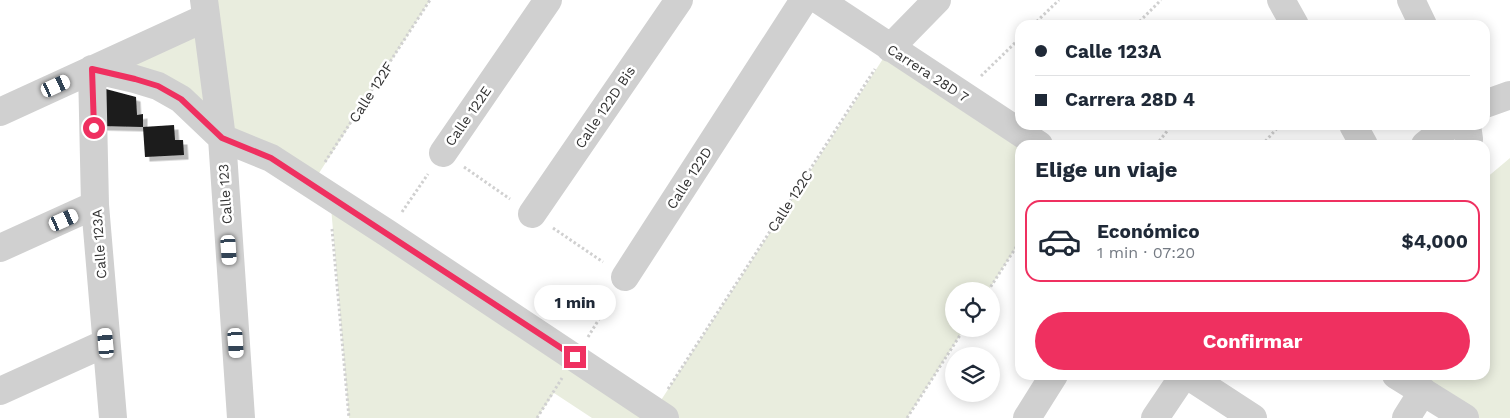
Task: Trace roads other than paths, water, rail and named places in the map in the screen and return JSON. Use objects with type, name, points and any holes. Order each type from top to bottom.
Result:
[{"type":"street","name":"Calle 122E","points":[[443,153],[548,0]]},
{"type":"street","name":"Calle 122D Bis","points":[[532,214],[678,0]]},
{"type":"street","name":"Calle 122D","points":[[626,277],[804,0]]},
{"type":"street","name":"Carrera 28D 7","points":[[819,0],[1015,129]]},
{"type":"street","points":[[890,48],[937,0]]},
{"type":"street","points":[[1281,0],[1292,20]]},
{"type":"street","points":[[1411,0],[1421,20]]},
{"type":"street","points":[[1,108],[92,69],[204,9]]},
{"type":"street","name":"Calle 123","points":[[204,9],[222,138],[241,418]]},
{"type":"street","points":[[92,69],[158,86],[181,99],[222,138],[271,158],[388,233],[659,414]]},
{"type":"street","name":"Calle 123A","points":[[92,69],[96,205],[106,343],[114,418]]},
{"type":"street","name":"Carrera 28D 7","points":[[1016,130],[1031,140]]},
{"type":"street","points":[[1431,140],[1444,130]]},
{"type":"street","points":[[0,248],[96,205]]},
{"type":"street","points":[[0,391],[106,343]]},
{"type":"street","points":[[1027,418],[1051,380]]},
{"type":"street","points":[[1155,418],[1182,380]]},
{"type":"street","points":[[1193,380],[1253,418]]},
{"type":"street","points":[[1404,380],[1465,418]]},
{"type":"street","points":[[1406,418],[1423,391]]}]
